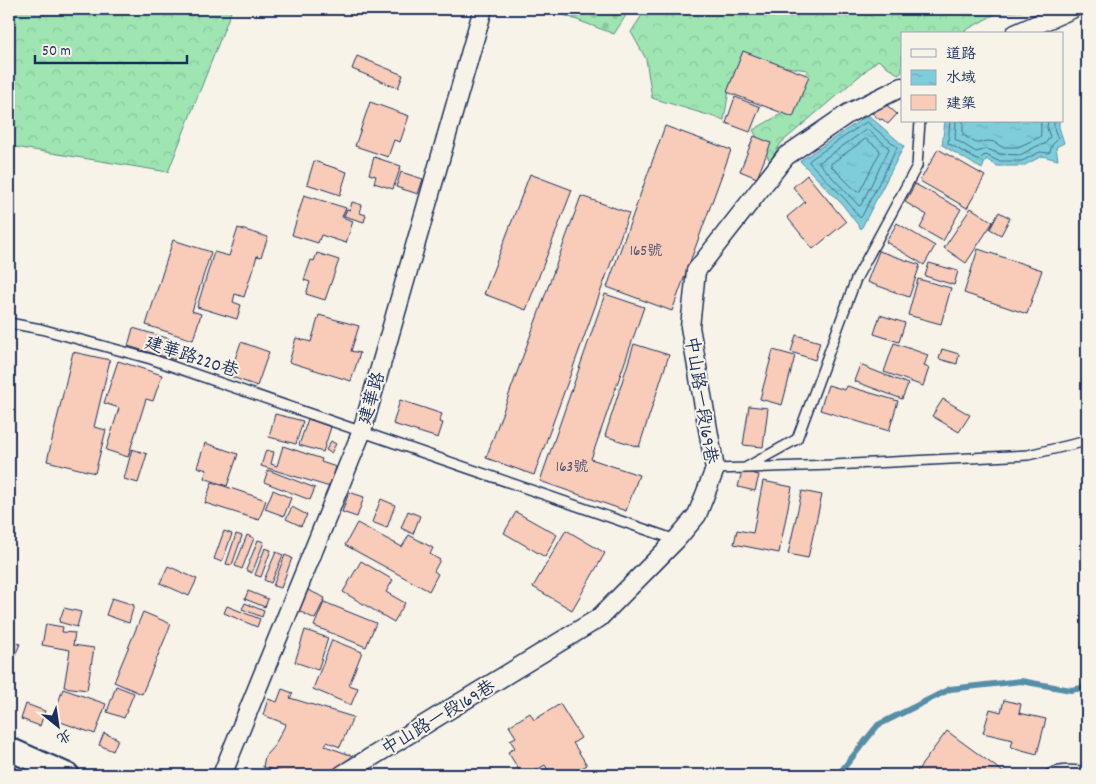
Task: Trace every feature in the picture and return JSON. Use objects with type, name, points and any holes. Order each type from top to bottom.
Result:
[{"type":"street","name":"建華路","points":[[222,775],[362,431],[483,9]]},
{"type":"street","points":[[1020,32],[1072,9]]},
{"type":"street","name":"中山路一段169巷","points":[[342,775],[599,618],[676,540],[697,514],[715,468],[690,327],[696,271],[786,156],[849,113],[901,87]]},
{"type":"street","points":[[9,749],[68,775]]},
{"type":"lane","points":[[745,468],[797,439],[856,279],[917,166],[920,122]]},
{"type":"lane","name":"建華路220巷","points":[[9,323],[41,329],[151,359],[676,540]]},
{"type":"lane","points":[[715,468],[832,465],[1028,455],[1087,441]]},
{"type":"lane","points":[[1048,775],[1052,772],[1076,770],[1087,772]]},
{"type":"green space","points":[[9,9],[232,9],[168,172],[9,146]]},
{"type":"green space","points":[[548,9],[630,9],[614,34]]},
{"type":"green space","points":[[646,9],[1025,9],[1023,11],[997,13],[963,32],[901,32],[901,73],[899,75],[878,60],[781,143],[770,161],[753,130],[797,105],[807,70],[755,62],[729,90],[724,120],[652,98],[646,59],[631,32]]},
{"type":"water","points":[[868,115],[904,146],[861,229],[842,204],[800,161]]},
{"type":"water","points":[[945,122],[1059,122],[1064,143],[1056,147],[1058,160],[1042,156],[1023,166],[997,166],[986,159],[982,169],[942,145]]},
{"type":"building","points":[[743,51],[809,76],[793,117],[727,92]]},
{"type":"building","points":[[357,56],[403,75],[398,88],[352,69]]},
{"type":"building","points":[[735,97],[760,107],[750,132],[726,123]]},
{"type":"building","points":[[882,101],[897,114],[888,124],[872,113]]},
{"type":"building","points":[[370,102],[409,116],[400,142],[394,140],[388,157],[355,146]]},
{"type":"building","points":[[665,126],[731,150],[672,311],[607,287]]},
{"type":"building","points":[[754,136],[771,143],[757,178],[740,171]]},
{"type":"building","points":[[938,149],[985,176],[967,208],[920,181]]},
{"type":"building","points":[[374,157],[401,166],[393,189],[374,183],[376,176],[369,174]]},
{"type":"building","points":[[314,161],[347,172],[340,195],[307,184]]},
{"type":"building","points":[[401,172],[423,179],[418,194],[396,187]]},
{"type":"building","points":[[530,174],[572,190],[526,310],[484,294]]},
{"type":"building","points":[[807,175],[846,222],[813,249],[787,217],[805,202],[793,187]]},
{"type":"building","points":[[915,184],[961,209],[943,241],[920,228],[927,215],[905,202]]},
{"type":"building","points":[[304,195],[346,208],[342,217],[353,221],[346,243],[321,235],[318,243],[292,235]]},
{"type":"building","points":[[581,196],[629,213],[534,475],[486,458]]},
{"type":"building","points":[[352,202],[362,205],[360,213],[366,215],[364,222],[344,216],[347,209],[350,210]]},
{"type":"building","points":[[971,208],[993,222],[966,263],[944,248]]},
{"type":"building","points":[[999,212],[1010,218],[1001,235],[990,229]]},
{"type":"building","points":[[897,223],[935,246],[924,265],[886,242]]},
{"type":"building","points":[[238,228],[268,237],[261,257],[257,256],[244,297],[235,294],[233,302],[241,305],[237,319],[197,307],[214,252],[229,256]]},
{"type":"building","points":[[173,240],[211,252],[192,311],[201,314],[193,340],[146,325]]},
{"type":"building","points":[[978,249],[1042,270],[1027,314],[964,293]]},
{"type":"building","points":[[879,251],[920,265],[909,297],[867,282]]},
{"type":"building","points":[[317,253],[339,260],[325,300],[306,294],[310,282],[304,280],[311,260],[314,261]]},
{"type":"building","points":[[929,263],[958,271],[954,285],[925,276]]},
{"type":"building","points":[[918,279],[951,288],[941,324],[908,315]]},
{"type":"building","points":[[605,294],[644,307],[591,459],[639,475],[626,511],[540,481]]},
{"type":"building","points":[[319,315],[359,326],[351,351],[360,353],[351,381],[289,362],[296,338],[311,342]]},
{"type":"building","points":[[880,315],[905,323],[899,342],[874,334]]},
{"type":"building","points":[[133,328],[180,342],[175,360],[128,346]]},
{"type":"building","points":[[796,335],[820,342],[815,360],[791,352]]},
{"type":"building","points":[[241,342],[269,352],[257,386],[229,376]]},
{"type":"building","points":[[894,343],[928,355],[924,366],[929,368],[923,386],[884,372]]},
{"type":"building","points":[[634,344],[669,355],[639,447],[605,436]]},
{"type":"building","points":[[942,349],[959,354],[957,364],[939,359]]},
{"type":"building","points":[[773,350],[795,356],[782,405],[760,399]]},
{"type":"building","points":[[73,352],[110,360],[94,427],[106,430],[95,473],[47,461]]},
{"type":"building","points":[[118,361],[162,375],[153,401],[146,399],[128,457],[106,450],[119,408],[104,403]]},
{"type":"building","points":[[860,365],[908,384],[902,399],[854,381]]},
{"type":"building","points":[[828,385],[845,390],[847,386],[898,401],[889,431],[820,410]]},
{"type":"building","points":[[943,399],[970,415],[959,432],[932,416]]},
{"type":"building","points":[[400,400],[442,414],[439,422],[443,423],[438,438],[393,424]]},
{"type":"building","points":[[749,406],[768,408],[763,447],[743,445]]},
{"type":"building","points":[[275,414],[303,421],[296,444],[269,437]]},
{"type":"building","points":[[308,419],[331,427],[323,452],[299,445]]},
{"type":"building","points":[[331,441],[336,444],[331,453],[326,450]]},
{"type":"building","points":[[205,443],[238,454],[227,486],[204,478],[207,470],[197,467]]},
{"type":"building","points":[[283,446],[322,459],[321,462],[336,467],[330,487],[261,466],[266,450],[274,452],[271,464],[277,466]]},
{"type":"building","points":[[132,449],[147,454],[138,483],[124,479]]},
{"type":"building","points":[[268,470],[315,488],[310,500],[264,482]]},
{"type":"building","points":[[742,471],[759,475],[755,491],[738,487]]},
{"type":"building","points":[[763,481],[792,487],[779,553],[734,544],[737,530],[753,533]]},
{"type":"building","points":[[212,482],[266,500],[259,520],[205,503]]},
{"type":"building","points":[[273,490],[291,498],[284,516],[265,509]]},
{"type":"building","points":[[802,491],[822,495],[808,558],[788,554]]},
{"type":"building","points":[[349,492],[364,497],[357,517],[342,512]]},
{"type":"building","points":[[381,499],[395,505],[387,528],[372,522]]},
{"type":"building","points":[[292,507],[307,515],[301,526],[286,519]]},
{"type":"building","points":[[408,511],[420,516],[413,534],[401,528]]},
{"type":"building","points":[[516,512],[557,535],[545,557],[504,533]]},
{"type":"building","points":[[357,523],[402,547],[409,535],[433,548],[430,554],[440,560],[434,571],[438,574],[429,591],[345,545]]},
{"type":"building","points":[[566,530],[605,553],[572,610],[533,587]]},
{"type":"building","points":[[224,531],[232,534],[222,562],[214,559]]},
{"type":"building","points":[[236,534],[242,536],[232,565],[226,564]]},
{"type":"building","points":[[247,535],[254,538],[242,569],[235,566]]},
{"type":"building","points":[[258,540],[264,542],[252,573],[246,570]]},
{"type":"building","points":[[265,548],[271,550],[261,577],[255,575]]},
{"type":"building","points":[[276,552],[283,555],[271,583],[264,580]]},
{"type":"building","points":[[285,555],[292,558],[281,588],[273,586]]},
{"type":"building","points":[[361,561],[393,580],[386,592],[405,603],[394,622],[343,592]]},
{"type":"building","points":[[168,566],[197,579],[189,596],[160,583]]},
{"type":"building","points":[[308,590],[325,598],[315,619],[299,611]]},
{"type":"building","points":[[248,591],[268,599],[265,607],[245,599]]},
{"type":"building","points":[[112,598],[134,605],[129,623],[106,615]]},
{"type":"building","points":[[324,602],[376,623],[366,647],[314,626]]},
{"type":"building","points":[[245,603],[264,611],[262,617],[242,609]]},
{"type":"building","points":[[227,606],[260,619],[257,627],[224,613]]},
{"type":"building","points":[[64,608],[81,612],[77,627],[59,622]]},
{"type":"building","points":[[143,612],[171,624],[142,694],[114,682]]},
{"type":"building","points":[[46,624],[63,627],[62,632],[75,633],[73,645],[94,648],[87,690],[64,687],[70,650],[42,645]]},
{"type":"building","points":[[305,630],[328,638],[318,670],[295,662]]},
{"type":"building","points":[[9,639],[20,644],[9,669]]},
{"type":"building","points":[[332,640],[362,652],[349,685],[358,688],[351,705],[313,689]]},
{"type":"building","points":[[116,686],[134,693],[124,718],[107,712]]},
{"type":"building","points":[[63,689],[106,704],[95,734],[52,719]]},
{"type":"building","points":[[282,689],[293,693],[290,698],[353,717],[340,747],[327,742],[325,746],[353,756],[328,774],[290,775],[263,767],[265,756],[274,746],[286,724],[263,715],[268,699],[277,702]]},
{"type":"building","points":[[1004,700],[1021,704],[1019,713],[1046,719],[1037,754],[1011,747],[1013,740],[983,733],[990,709],[1001,712]]},
{"type":"building","points":[[26,704],[45,711],[40,726],[21,719]]},
{"type":"building","points":[[560,704],[581,738],[573,743],[587,765],[570,775],[551,775],[545,765],[528,775],[522,775],[508,752],[515,748],[510,740],[516,737],[509,726],[530,713],[534,720]]},
{"type":"building","points":[[947,731],[1007,775],[914,775]]},
{"type":"building","points":[[104,733],[118,739],[113,751],[99,745]]},
{"type":"waterway","points":[[838,775],[878,725],[950,689],[1021,681],[1071,690],[1087,687]]}]
